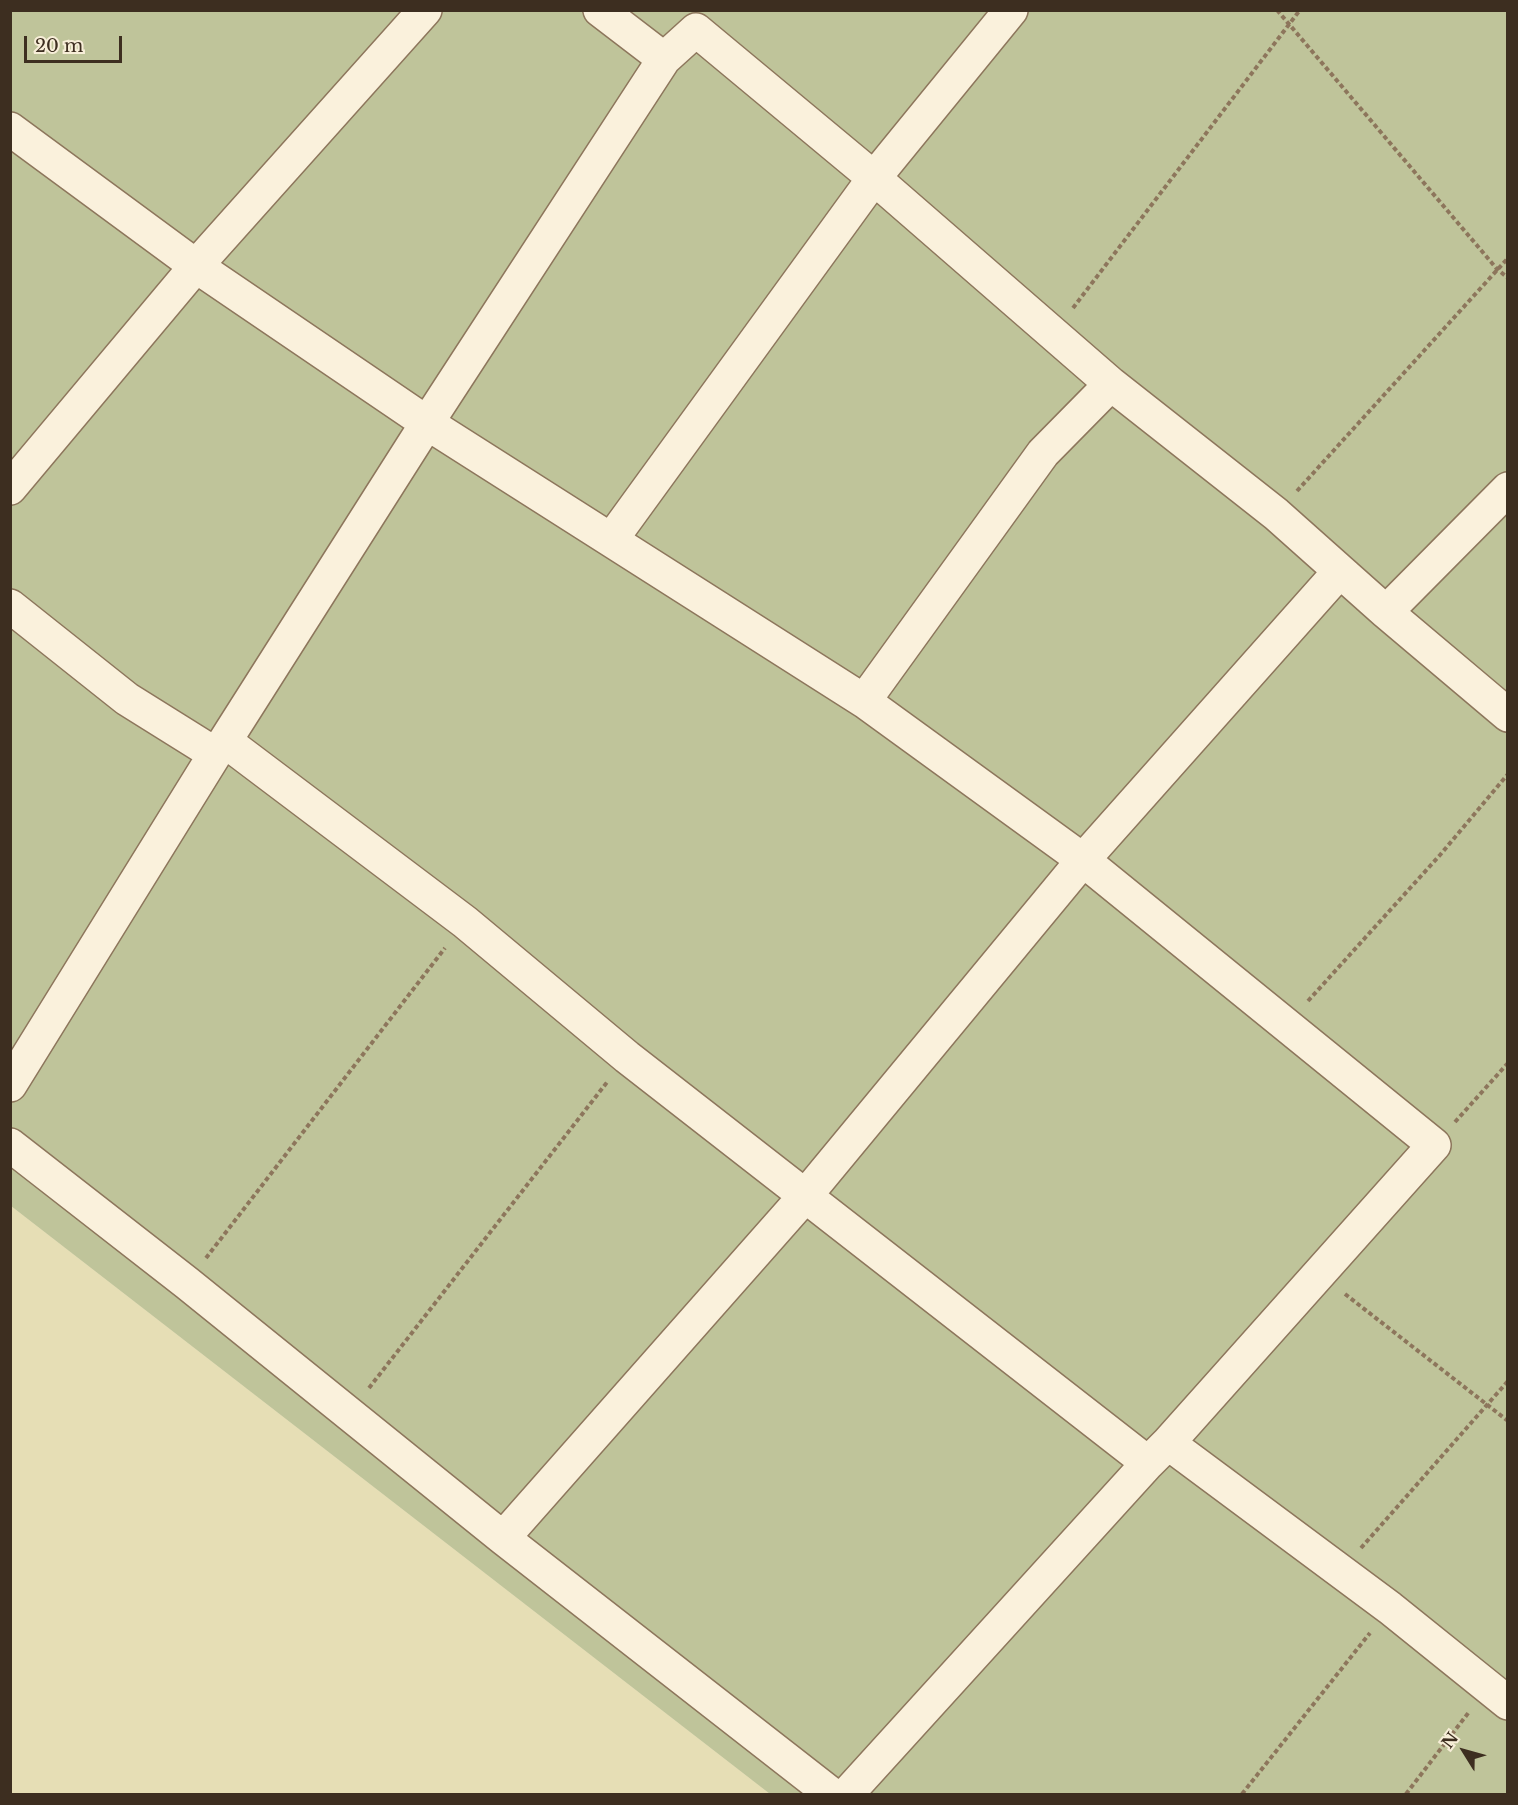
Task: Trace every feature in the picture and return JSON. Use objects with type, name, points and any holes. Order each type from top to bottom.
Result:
[{"type":"lane","points":[[10,488],[196,266],[425,10]]},
{"type":"lane","points":[[600,10],[664,59]]},
{"type":"lane","points":[[611,540],[874,178],[1011,10]]},
{"type":"lane","points":[[10,1085],[220,747],[664,59],[705,20],[874,178],[1111,384],[1276,514],[1386,612],[1508,715]]},
{"type":"lane","points":[[10,129],[196,266],[427,423],[864,701],[1083,860],[1434,1145],[1158,1453],[847,1794]]},
{"type":"lane","points":[[864,701],[1043,453],[1111,384]]},
{"type":"lane","points":[[1386,612],[1508,489]]},
{"type":"lane","points":[[503,1538],[806,1195],[1083,860],[1340,571]]},
{"type":"lane","points":[[10,606],[127,699],[220,747],[465,922],[627,1057],[806,1195],[1158,1453],[1341,1571],[1498,1695]]},
{"type":"lane","points":[[10,1145],[187,1283],[503,1538],[831,1794]]},
{"type":"path","points":[[1277,10],[1497,269],[1508,278]]},
{"type":"path","points":[[1053,333],[1300,10]]},
{"type":"path","points":[[1276,514],[1508,258]]},
{"type":"path","points":[[1286,1025],[1440,855],[1508,774]]},
{"type":"path","points":[[187,1283],[465,922]]},
{"type":"path","points":[[348,1414],[627,1057]]},
{"type":"path","points":[[1434,1145],[1508,1063]]},
{"type":"path","points":[[1319,1274],[1508,1421]]},
{"type":"path","points":[[1341,1571],[1508,1381]]},
{"type":"path","points":[[1242,1794],[1390,1608]]},
{"type":"path","points":[[1406,1794],[1498,1695]]},
{"type":"shaded area","points":[[11,1206],[770,1794],[11,1794]]},
{"type":"green space","points":[[10,11],[1507,11],[1507,1794],[770,1794],[11,1206]]}]
